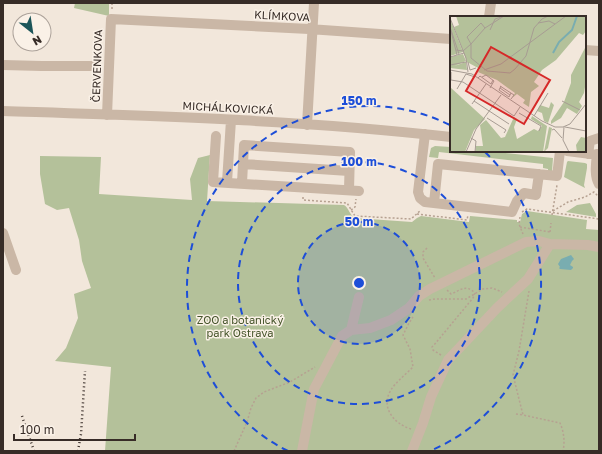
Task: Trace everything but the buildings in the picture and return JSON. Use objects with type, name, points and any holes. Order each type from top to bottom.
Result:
[{"type":"street","points":[[307,125],[314,3]]},
{"type":"street","points":[[489,16],[490,3]]},
{"type":"street","name":"KLÍMKOVA","points":[[111,19],[312,29],[450,39]]},
{"type":"street","name":"ČERVENKOVA","points":[[107,115],[111,19]]},
{"type":"street","points":[[586,50],[599,51]]},
{"type":"street","points":[[3,65],[93,66]]},
{"type":"street","name":"MICHÁLKOVICKÁ","points":[[3,111],[231,120],[450,137]]},
{"type":"street","points":[[227,182],[231,120]]},
{"type":"street","points":[[422,200],[418,192],[425,134]]},
{"type":"street","points":[[216,136],[213,182],[360,191]]},
{"type":"street","points":[[599,138],[590,141],[595,154],[596,179],[599,184]]},
{"type":"street","points":[[242,183],[244,145],[266,146],[350,152],[349,190]]},
{"type":"street","points":[[422,200],[438,164],[557,176],[560,152]]},
{"type":"street","points":[[576,152],[595,154]]},
{"type":"street","points":[[243,164],[350,171]]},
{"type":"street","points":[[422,200],[512,212],[517,201],[524,193],[536,195],[539,174]]},
{"type":"street","points":[[3,233],[16,270]]},
{"type":"street","points":[[302,451],[314,389],[342,336],[351,330],[370,328],[392,320],[409,308],[419,296],[440,284],[526,242],[539,241],[550,244],[588,245],[599,247]]},
{"type":"street","points":[[412,451],[420,432],[431,397],[448,360],[528,279],[550,244]]},
{"type":"street","points":[[351,330],[360,298]]},
{"type":"path","points":[[304,187],[303,200],[347,203],[355,216],[411,219],[422,209],[422,200]]},
{"type":"path","points":[[552,213],[568,202],[585,197],[594,192],[599,197]]},
{"type":"path","points":[[351,210],[355,207],[355,203]]},
{"type":"path","points":[[526,242],[519,222],[520,215],[523,211],[527,210],[599,219]]},
{"type":"path","points":[[550,223],[550,244]]},
{"type":"path","points":[[520,227],[550,232]]},
{"type":"path","points":[[427,248],[423,252],[423,258],[440,284],[451,294],[465,288],[470,289],[475,293]]},
{"type":"path","points":[[524,415],[513,375],[527,310],[530,288],[528,279]]},
{"type":"path","points":[[424,302],[435,299],[466,299],[483,289],[492,288],[501,292],[508,298]]},
{"type":"path","points":[[448,360],[433,350],[432,347],[473,298],[475,293]]},
{"type":"path","points":[[416,312],[403,335],[410,349],[413,367],[390,391],[387,402],[388,412],[396,422],[405,428],[420,432]]},
{"type":"path","points":[[234,451],[256,398],[264,392],[290,382],[310,369],[329,360]]},
{"type":"path","points":[[516,414],[560,423],[564,430],[563,451]]},
{"type":"path","points":[[549,451],[556,451]]},
{"type":"green space","points":[[75,3],[109,3],[109,16],[74,8]]},
{"type":"green space","points":[[435,146],[450,147],[450,152],[496,152],[553,158],[552,171],[548,172],[548,169],[543,168],[543,164],[439,152],[438,158],[429,157],[431,148]]},
{"type":"green space","name":"ZOO a botanický park Ostrava","points":[[210,155],[207,201],[344,205],[355,218],[412,222],[421,216],[469,222],[470,216],[517,220],[517,222],[520,222],[522,214],[527,211],[587,220],[586,229],[599,230],[599,451],[105,451],[111,367],[55,361],[66,348],[78,318],[74,294],[91,288],[82,261],[79,240],[69,208],[57,210],[45,204],[40,174],[40,156],[101,157],[99,194],[192,200],[190,179],[198,158]]},
{"type":"green space","points":[[568,161],[587,164],[584,185],[585,188],[564,177]]},
{"type":"green space","points":[[590,203],[596,217],[566,212],[577,205]]},
{"type":"water","points":[[571,255],[574,259],[570,265],[573,268],[571,270],[560,269],[558,264],[561,259]]},
{"type":"railway","points":[[78,451],[81,434],[85,371]]},
{"type":"railway","points":[[22,416],[34,451]]}]
